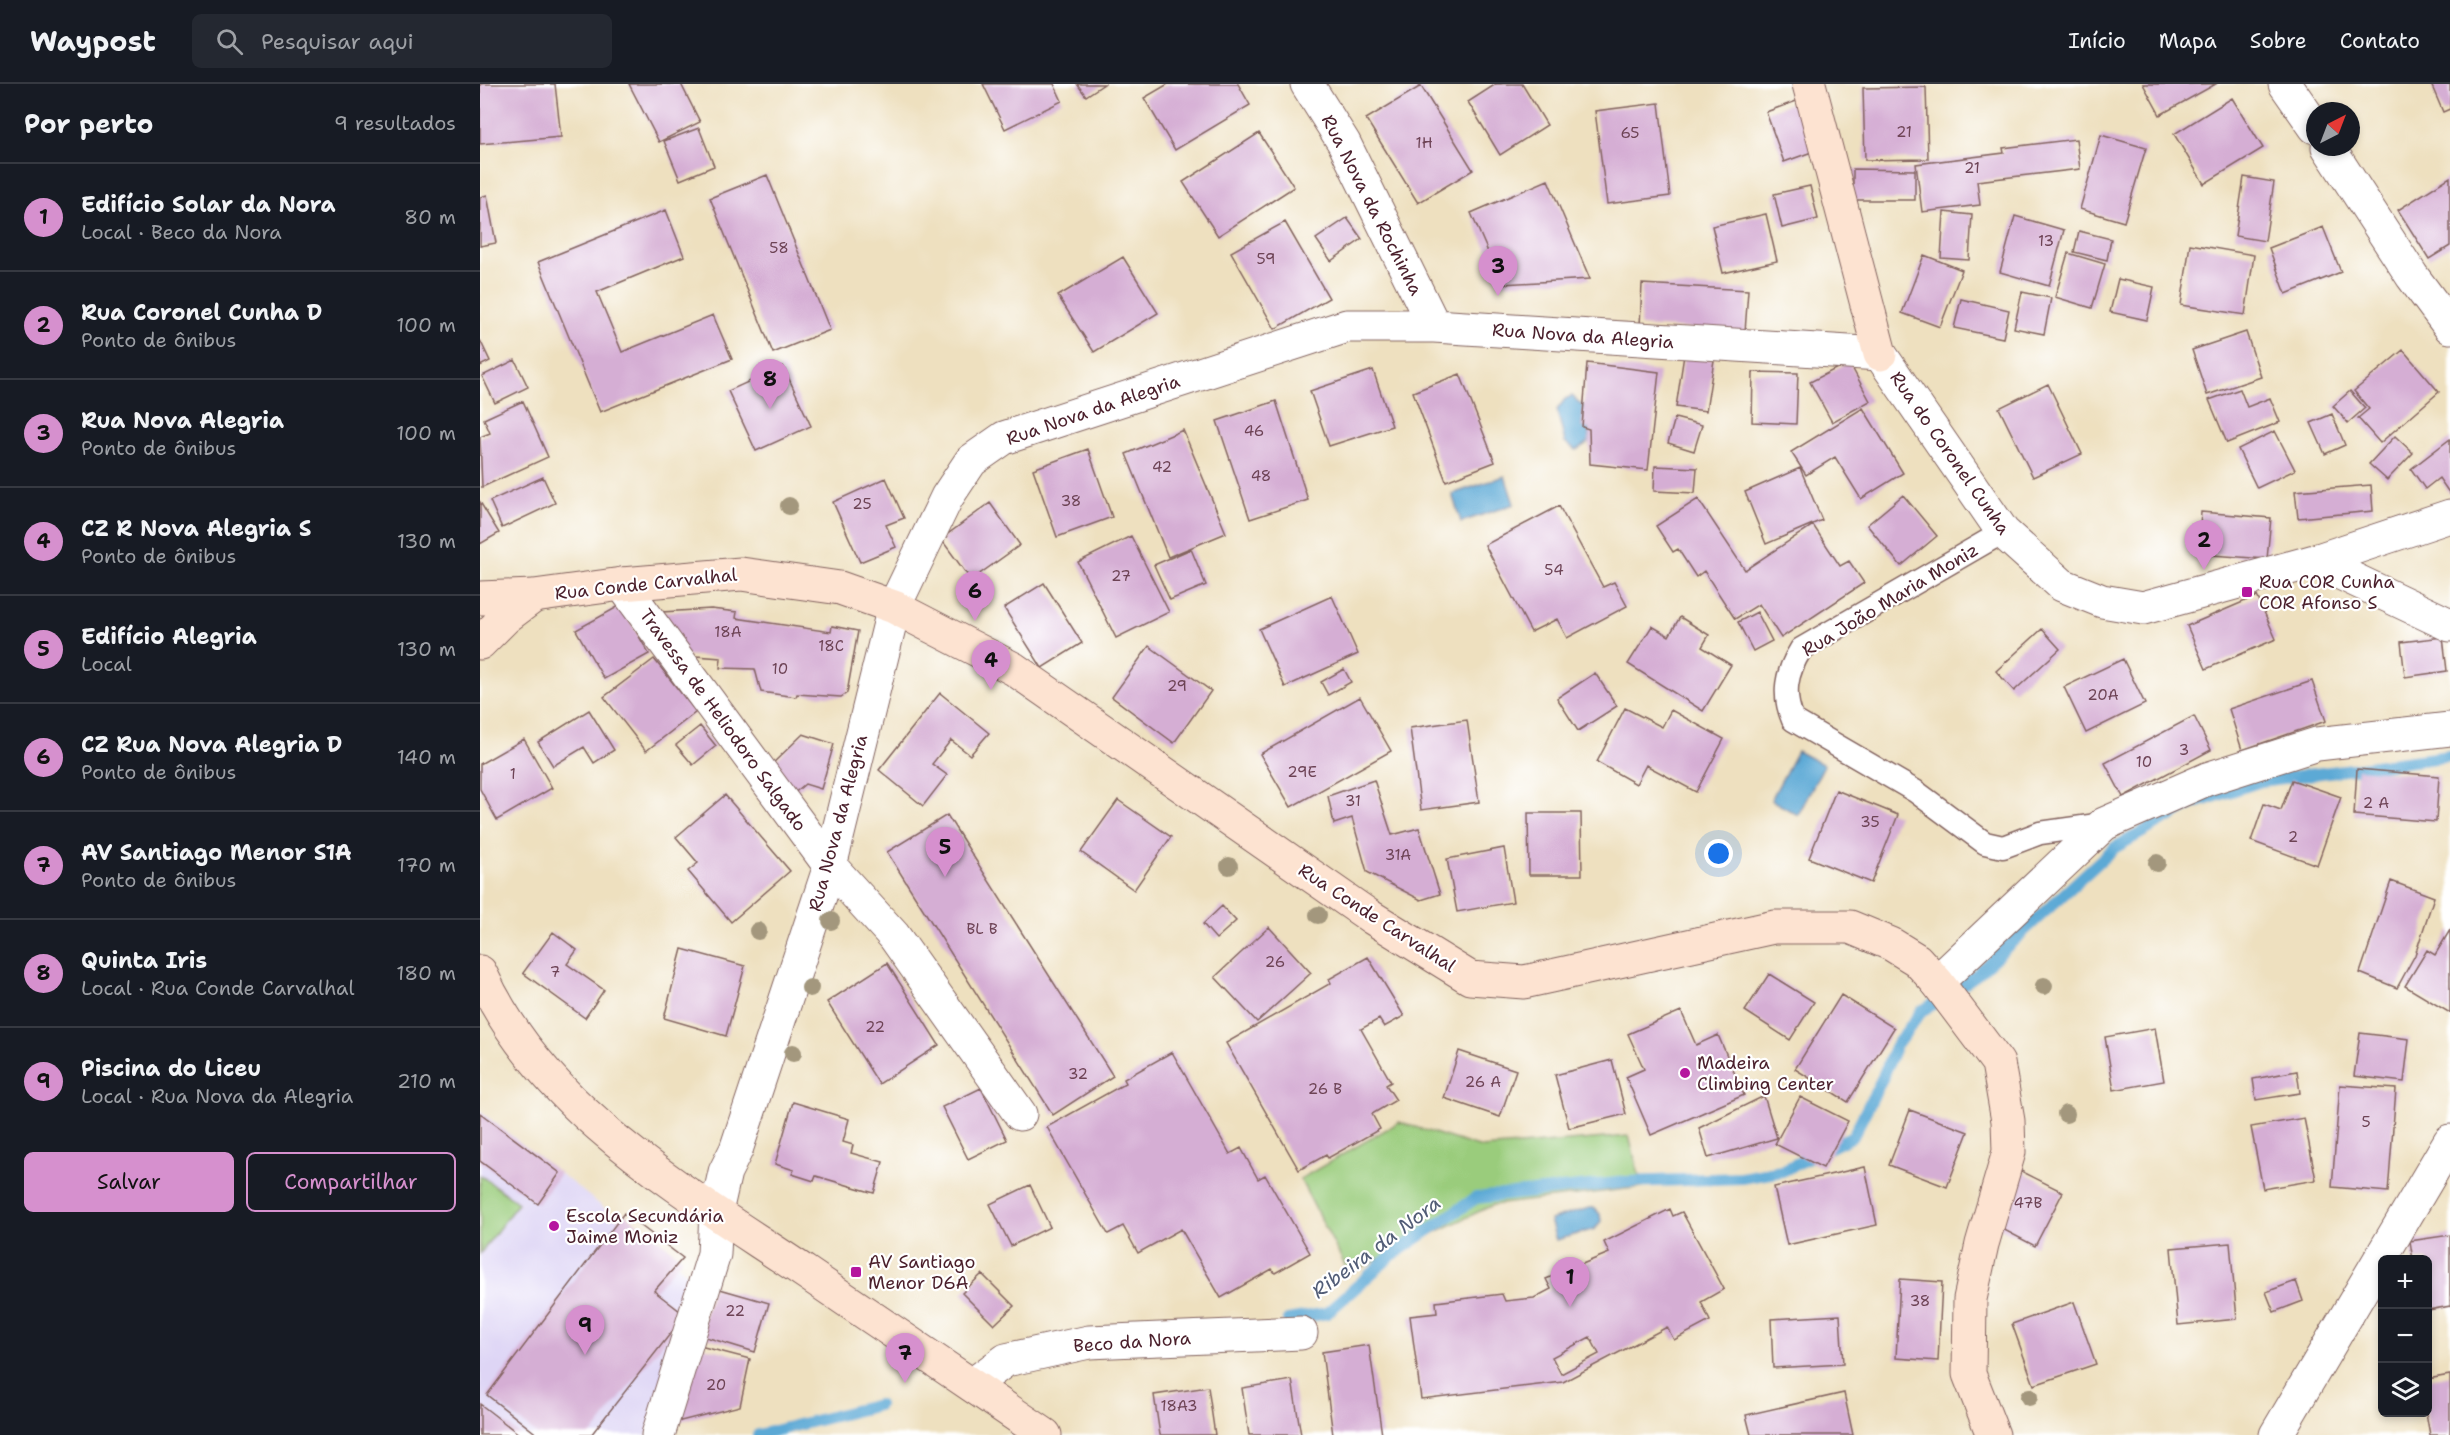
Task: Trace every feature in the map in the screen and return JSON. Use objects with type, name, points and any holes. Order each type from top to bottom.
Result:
[{"type":"street","name":"Rua Nova da Rochinha","points":[[1307,84],[1344,143],[1434,326]]},
{"type":"street","name":"Rua do Coronel Cunha","points":[[1809,84],[1880,354],[2003,532],[2062,585],[2102,601],[2143,608],[2315,561],[2450,516]]},
{"type":"street","points":[[2285,84],[2306,114]]},
{"type":"street","points":[[2334,156],[2412,276],[2450,327]]},
{"type":"street","name":"Rua Nova da Alegria","points":[[658,1435],[714,1254],[716,1212],[725,1172],[736,1150],[830,866],[894,607],[953,488],[971,461],[1004,438],[1347,326],[1434,326],[1880,354]]},
{"type":"street","points":[[2315,561],[2450,625]]},
{"type":"street","name":"Rua Conde Carvalhal","points":[[480,598],[534,596],[622,584],[741,574],[840,588],[894,607],[1014,669],[1371,917],[1470,978],[1524,982],[1774,927],[1850,927],[1891,944],[1917,960],[1937,981],[1998,1063],[2008,1121],[2009,1152],[1982,1244],[1970,1299],[1969,1374],[1993,1435]]},
{"type":"street","name":"Travessa de Heliodoro Salgado","points":[[622,584],[830,866],[894,936],[1020,1114]]},
{"type":"street","name":"Rua Conde Carvalhal","points":[[480,643],[506,617],[534,596]]},
{"type":"street","points":[[1937,981],[2104,824],[2207,780],[2318,744],[2450,729]]},
{"type":"street","points":[[480,972],[508,1024],[552,1082],[585,1115],[716,1212],[1045,1435]]},
{"type":"street","points":[[2276,1435],[2450,1141]]},
{"type":"street","name":"Beco da Nora","points":[[972,1385],[1006,1360],[1089,1342],[1301,1333]]},
{"type":"lane","name":"Rua João Maria Moniz","points":[[2003,532],[1801,649],[1789,668],[1786,704],[1793,720],[1915,790],[1985,843],[2003,847],[2040,833],[2104,824]]},
{"type":"shaded area","name":"Escola Secundária Jaime Moniz","points":[[480,1111],[695,1279],[647,1435],[480,1435]]},
{"type":"green space","points":[[1399,1122],[1482,1148],[1629,1136],[1642,1187],[1493,1205],[1349,1273],[1300,1179]]},
{"type":"green space","points":[[480,1175],[518,1203],[480,1254]]},
{"type":"water","points":[[1572,396],[1584,407],[1582,427],[1589,429],[1589,442],[1576,450],[1565,442],[1557,410],[1565,399]]},
{"type":"water","points":[[1505,476],[1514,504],[1461,522],[1452,494]]},
{"type":"water","points":[[1797,751],[1824,765],[1798,815],[1771,800]]},
{"type":"water","points":[[1594,1208],[1600,1214],[1601,1222],[1595,1229],[1556,1240],[1550,1220]]},
{"type":"building","points":[[480,84],[555,84],[561,137],[480,144]]},
{"type":"building","points":[[629,84],[681,84],[700,122],[659,142]]},
{"type":"building","points":[[983,84],[1054,84],[1062,101],[1005,129]]},
{"type":"building","points":[[1077,84],[1104,84],[1086,96]]},
{"type":"building","points":[[1168,84],[1238,84],[1250,105],[1175,150],[1144,98]]},
{"type":"building","points":[[1496,84],[1522,84],[1547,125],[1500,155],[1468,102]]},
{"type":"building","points":[[2143,84],[2216,84],[2160,115]]},
{"type":"building","points":[[2431,84],[2450,84],[2450,109],[2443,112]]},
{"type":"building","points":[[1421,86],[1473,170],[1418,203],[1366,119]]},
{"type":"building","points":[[1926,87],[1928,159],[1865,160],[1863,88]]},
{"type":"building","points":[[2232,98],[2263,148],[2204,184],[2174,134]]},
{"type":"building","points":[[1802,99],[1820,149],[1784,162],[1766,112]]},
{"type":"building","points":[[1659,103],[1670,196],[1607,204],[1595,111]]},
{"type":"building","points":[[699,128],[714,166],[680,180],[664,141]]},
{"type":"building","points":[[1259,133],[1294,187],[1218,236],[1183,182]]},
{"type":"building","points":[[2101,135],[2146,148],[2124,222],[2080,209]]},
{"type":"building","points":[[2076,139],[2080,169],[1977,181],[1980,205],[1922,212],[1916,164],[2004,153],[2003,148]]},
{"type":"building","points":[[1853,169],[1915,170],[1915,200],[1853,200]]},
{"type":"building","points":[[767,175],[830,330],[773,353],[710,198]]},
{"type":"building","points":[[2244,177],[2274,182],[2265,241],[2235,236]]},
{"type":"building","points":[[2450,177],[2450,246],[2429,259],[2398,210]]},
{"type":"building","points":[[1548,180],[1590,279],[1502,284],[1471,213]]},
{"type":"building","points":[[1810,186],[1818,219],[1782,228],[1774,194]]},
{"type":"building","points":[[487,195],[496,243],[480,246],[480,197]]},
{"type":"building","points":[[666,210],[684,256],[597,292],[622,352],[713,315],[732,359],[600,412],[538,262]]},
{"type":"building","points":[[1944,212],[1972,215],[1969,260],[1941,258]]},
{"type":"building","points":[[1766,214],[1777,261],[1723,273],[1712,226]]},
{"type":"building","points":[[2015,216],[2064,230],[2049,286],[2000,272]]},
{"type":"building","points":[[1347,218],[1362,239],[1331,261],[1316,239]]},
{"type":"building","points":[[1285,222],[1329,298],[1275,329],[1231,252]]},
{"type":"building","points":[[2323,227],[2341,272],[2286,294],[2269,248]]},
{"type":"building","points":[[2079,231],[2111,239],[2107,260],[2074,252]]},
{"type":"building","points":[[2190,244],[2254,255],[2245,315],[2181,305]]},
{"type":"building","points":[[2068,253],[2105,264],[2092,308],[2055,297]]},
{"type":"building","points":[[1924,255],[1962,270],[1940,327],[1902,313]]},
{"type":"building","points":[[1123,257],[1158,313],[1094,352],[1058,296]]},
{"type":"building","points":[[2118,279],[2154,287],[2147,320],[2110,312]]},
{"type":"building","points":[[1642,284],[1748,290],[1745,332],[1640,326]]},
{"type":"building","points":[[2022,292],[2051,298],[2044,334],[2014,328]]},
{"type":"building","points":[[1961,299],[2009,310],[2003,338],[1954,328]]},
{"type":"building","points":[[2246,332],[2261,377],[2207,395],[2192,350]]},
{"type":"building","points":[[480,340],[490,361],[480,366]]},
{"type":"building","points":[[2403,350],[2439,392],[2380,443],[2358,418],[2369,409],[2354,391]]},
{"type":"building","points":[[1684,355],[1714,360],[1706,411],[1676,407]]},
{"type":"building","points":[[515,360],[528,387],[495,403],[482,376]]},
{"type":"building","points":[[1849,362],[1870,401],[1832,422],[1810,382]]},
{"type":"building","points":[[1587,363],[1659,372],[1648,470],[1590,464],[1589,429],[1582,427]]},
{"type":"building","points":[[783,366],[811,426],[756,451],[728,391]]},
{"type":"building","points":[[1373,370],[1392,426],[1329,446],[1310,391]]},
{"type":"building","points":[[1753,372],[1798,373],[1796,424],[1752,422]]},
{"type":"building","points":[[1460,374],[1495,462],[1446,481],[1413,392]]},
{"type":"building","points":[[2048,384],[2082,454],[2033,477],[1999,408]]},
{"type":"building","points":[[2240,389],[2247,407],[2270,398],[2280,422],[2227,443],[2209,400]]},
{"type":"building","points":[[2350,391],[2365,408],[2348,423],[2333,406]]},
{"type":"building","points":[[523,401],[548,457],[482,487],[480,437],[490,433],[484,419]]},
{"type":"building","points":[[1276,401],[1308,500],[1250,519],[1217,421]]},
{"type":"building","points":[[1863,408],[1903,473],[1861,499],[1835,457],[1806,475],[1791,452]]},
{"type":"building","points":[[2332,414],[2345,445],[2325,454],[2311,423]]},
{"type":"building","points":[[1675,418],[1702,425],[1694,451],[1668,443]]},
{"type":"building","points":[[1183,430],[1226,533],[1168,557],[1126,454]]},
{"type":"building","points":[[2275,431],[2295,470],[2257,488],[2238,449]]},
{"type":"building","points":[[2395,436],[2413,453],[2387,480],[2369,464]]},
{"type":"building","points":[[2450,439],[2450,494],[2439,478],[2425,489],[2411,469]]},
{"type":"building","points":[[1088,449],[1112,517],[1057,537],[1033,469]]},
{"type":"building","points":[[1655,466],[1697,468],[1695,493],[1654,491]]},
{"type":"building","points":[[1800,468],[1822,520],[1766,544],[1745,492]]},
{"type":"building","points":[[543,477],[555,503],[502,528],[490,501]]},
{"type":"building","points":[[886,478],[904,518],[886,525],[896,547],[860,562],[833,502]]},
{"type":"building","points":[[2371,485],[2373,511],[2298,518],[2295,491]]},
{"type":"building","points":[[1903,495],[1937,536],[1901,566],[1867,525]]},
{"type":"building","points":[[1698,499],[1745,570],[1813,525],[1840,566],[1849,561],[1864,583],[1781,638],[1759,604],[1735,619],[1704,571],[1696,577],[1678,549],[1673,552],[1656,526]]},
{"type":"building","points":[[480,502],[499,533],[480,544]]},
{"type":"building","points":[[990,503],[1020,545],[971,580],[941,539]]},
{"type":"building","points":[[1559,506],[1603,587],[1614,582],[1627,606],[1567,638],[1557,619],[1531,632],[1485,545]]},
{"type":"building","points":[[2201,512],[2271,518],[2267,559],[2198,554]]},
{"type":"building","points":[[1131,536],[1169,612],[1116,638],[1078,562]]},
{"type":"building","points":[[1191,549],[1206,585],[1170,600],[1154,565]]},
{"type":"building","points":[[1044,583],[1082,643],[1042,668],[1004,608]]},
{"type":"building","points":[[1332,596],[1358,654],[1285,687],[1259,629]]},
{"type":"building","points":[[2257,596],[2276,639],[2206,669],[2187,626]]},
{"type":"building","points":[[621,605],[649,654],[604,679],[576,630]]},
{"type":"building","points":[[711,609],[737,612],[736,618],[831,632],[832,626],[858,631],[847,693],[841,697],[797,694],[796,697],[761,692],[755,669],[720,668],[721,658],[683,655],[662,612]]},
{"type":"building","points":[[1757,612],[1772,641],[1753,651],[1738,622]]},
{"type":"building","points":[[1680,617],[1709,635],[1702,647],[1731,665],[1703,711],[1628,664],[1652,626],[1669,636]]},
{"type":"building","points":[[2042,629],[2060,649],[2014,691],[1996,671]]},
{"type":"building","points":[[2443,637],[2447,671],[2405,677],[2401,642]]},
{"type":"building","points":[[1149,646],[1211,691],[1174,743],[1112,697]]},
{"type":"building","points":[[654,659],[696,712],[646,751],[604,697]]},
{"type":"building","points":[[2123,659],[2145,704],[2086,733],[2064,687]]},
{"type":"building","points":[[1344,669],[1351,682],[1328,695],[1321,682]]},
{"type":"building","points":[[1595,673],[1617,706],[1578,731],[1557,698]]},
{"type":"building","points":[[2312,681],[2326,721],[2242,750],[2229,709]]},
{"type":"building","points":[[940,693],[989,733],[970,755],[951,740],[932,764],[947,775],[923,806],[879,770]]},
{"type":"building","points":[[1360,697],[1391,751],[1291,807],[1260,754]]},
{"type":"building","points":[[1625,708],[1662,727],[1671,710],[1724,739],[1696,792],[1646,765],[1636,784],[1597,762]]},
{"type":"building","points":[[589,710],[614,750],[594,763],[584,747],[553,766],[538,742]]},
{"type":"building","points":[[2194,716],[2211,750],[2123,797],[2105,763]]},
{"type":"building","points":[[1467,720],[1479,802],[1421,810],[1410,728]]},
{"type":"building","points":[[700,726],[716,746],[693,765],[676,745]]},
{"type":"building","points":[[803,734],[834,744],[821,789],[805,784],[792,795],[769,767]]},
{"type":"building","points":[[524,739],[552,788],[497,820],[480,789],[480,764]]},
{"type":"building","points":[[2357,769],[2439,776],[2436,822],[2354,815]]},
{"type":"building","points":[[1374,780],[1392,835],[1419,828],[1440,894],[1421,900],[1367,872],[1352,818],[1334,824],[1328,796]]},
{"type":"building","points":[[2292,780],[2341,797],[2317,865],[2251,841],[2264,804],[2281,810]]},
{"type":"building","points":[[1836,790],[1898,815],[1871,883],[1809,858]]},
{"type":"building","points":[[725,795],[790,871],[731,922],[688,871],[698,863],[676,837]]},
{"type":"building","points":[[1118,800],[1171,837],[1134,890],[1081,852]]},
{"type":"building","points":[[1528,813],[1581,813],[1582,875],[1529,875]]},
{"type":"building","points":[[947,815],[1113,1076],[1053,1115],[887,852]]},
{"type":"building","points":[[1504,848],[1513,902],[1457,912],[1447,859]]},
{"type":"building","points":[[2391,881],[2434,897],[2415,955],[2397,988],[2360,973]]},
{"type":"building","points":[[1222,906],[1236,921],[1216,939],[1203,924]]},
{"type":"building","points":[[1269,927],[1311,973],[1257,1022],[1215,977]]},
{"type":"building","points":[[2450,930],[2450,1013],[2405,986],[2427,950],[2435,955]]},
{"type":"building","points":[[553,932],[577,950],[567,964],[604,990],[585,1018],[523,973]]},
{"type":"building","points":[[682,949],[745,966],[726,1036],[664,1018]]},
{"type":"building","points":[[1368,957],[1404,1016],[1384,1027],[1379,1019],[1361,1029],[1391,1082],[1386,1085],[1396,1100],[1372,1114],[1380,1129],[1328,1158],[1326,1155],[1299,1170],[1226,1043],[1331,983],[1329,979]]},
{"type":"building","points":[[887,963],[939,1045],[879,1084],[827,1002]]},
{"type":"building","points":[[1769,974],[1814,1002],[1790,1040],[1745,1011]]},
{"type":"building","points":[[1841,995],[1894,1028],[1848,1102],[1795,1069]]},
{"type":"building","name":"Madeira Climbing Center","points":[[1681,1011],[1696,1045],[1718,1035],[1744,1095],[1651,1135],[1626,1077],[1644,1069],[1628,1034]]},
{"type":"building","points":[[2155,1028],[2164,1081],[2114,1090],[2105,1037]]},
{"type":"building","points":[[2360,1033],[2409,1039],[2404,1082],[2354,1076]]},
{"type":"building","points":[[1459,1051],[1516,1070],[1500,1117],[1444,1098]]},
{"type":"building","points":[[1172,1052],[1230,1154],[1241,1148],[1258,1179],[1265,1175],[1310,1253],[1275,1273],[1272,1269],[1221,1298],[1181,1229],[1138,1253],[1123,1226],[1108,1234],[1047,1127],[1126,1083],[1124,1079]]},
{"type":"building","points":[[1612,1060],[1626,1114],[1569,1128],[1555,1075]]},
{"type":"building","points":[[2297,1071],[2300,1093],[2256,1100],[2253,1079]]},
{"type":"building","points":[[2340,1085],[2396,1089],[2388,1192],[2332,1187]]},
{"type":"building","points":[[981,1088],[1007,1140],[968,1159],[942,1107]]},
{"type":"building","points":[[1764,1096],[1777,1138],[1708,1158],[1699,1128]]},
{"type":"building","points":[[1800,1097],[1848,1121],[1823,1168],[1775,1144]]},
{"type":"building","points":[[793,1102],[849,1119],[843,1142],[853,1145],[851,1153],[883,1162],[874,1193],[816,1176],[814,1181],[792,1174],[794,1170],[775,1164]]},
{"type":"building","points":[[1910,1110],[1968,1132],[1947,1187],[1889,1165]]},
{"type":"building","points":[[480,1113],[560,1173],[538,1204],[480,1161]]},
{"type":"building","points":[[2304,1118],[2316,1180],[2263,1189],[2251,1127]]},
{"type":"building","points":[[1865,1167],[1877,1225],[1787,1245],[1774,1187]]},
{"type":"building","points":[[2017,1169],[2063,1192],[2035,1246],[1989,1222]]},
{"type":"building","points":[[1030,1185],[1050,1227],[1011,1246],[990,1204]]},
{"type":"building","points":[[1670,1209],[1673,1216],[1682,1212],[1724,1289],[1701,1302],[1710,1321],[1674,1340],[1667,1327],[1563,1382],[1421,1399],[1410,1316],[1437,1313],[1436,1302],[1502,1294],[1505,1301],[1534,1298],[1551,1289],[1546,1279],[1609,1253],[1604,1242]],"holes":[[[1590,1337],[1599,1354],[1561,1374],[1552,1357]]]},
{"type":"building","points":[[624,1213],[683,1258],[654,1291],[685,1315],[591,1435],[538,1435],[487,1395]]},
{"type":"building","points":[[2450,1235],[2450,1306],[2432,1309],[2432,1255],[2412,1255],[2410,1241]]},
{"type":"building","points":[[2230,1243],[2237,1319],[2178,1325],[2171,1248]]},
{"type":"building","points":[[982,1274],[1014,1306],[994,1325],[962,1293]]},
{"type":"building","points":[[1900,1279],[1942,1282],[1938,1361],[1896,1358]]},
{"type":"building","points":[[2296,1281],[2303,1301],[2274,1312],[2266,1292]]},
{"type":"building","points":[[713,1287],[769,1303],[755,1352],[699,1335]]},
{"type":"building","points":[[2074,1302],[2096,1364],[2034,1385],[2012,1324]]},
{"type":"building","points":[[1840,1315],[1843,1364],[1773,1368],[1771,1319]]},
{"type":"building","points":[[696,1345],[750,1359],[740,1406],[673,1423]]},
{"type":"building","points":[[1369,1345],[1382,1435],[1333,1435],[1322,1352]]},
{"type":"building","points":[[2450,1375],[2450,1435],[2430,1435],[2427,1417],[2432,1417],[2432,1378]]},
{"type":"building","points":[[1292,1380],[1301,1435],[1249,1435],[1242,1388]]},
{"type":"building","points":[[1208,1387],[1215,1435],[1160,1435],[1154,1395]]},
{"type":"building","points":[[1844,1393],[1853,1435],[1751,1435],[1746,1415]]},
{"type":"building","points":[[480,1404],[520,1435],[480,1435]]},
{"type":"waterway","points":[[1288,1320],[1327,1313],[1392,1255],[1476,1198],[1627,1182],[1741,1178],[1782,1171],[1853,1136],[1882,1079],[1895,1047],[1921,1012],[1976,975],[2114,848],[2192,804],[2261,781],[2450,756]]},
{"type":"waterway","name":"Ribeira da Nora","points":[[758,1435],[878,1405]]},
{"type":"place","name":"Rua Nova Alegria","points":[[1498,296]]},
{"type":"place","name":"Quinta Iris","points":[[770,409]]},
{"type":"place","name":"Rua Coronel Cunha D","points":[[2204,570]]},
{"type":"place","name":"Rua COR Cunha COR Afonso S","points":[[2247,592]]},
{"type":"place","name":"CZ Rua Nova Alegria D","points":[[975,621]]},
{"type":"place","name":"CZ R Nova Alegria S","points":[[991,690]]},
{"type":"place","name":"Edifício Alegria","points":[[945,877]]},
{"type":"place","name":"Madeira Climbing Center","points":[[1685,1073]]},
{"type":"place","name":"Escola Secundária Jaime Moniz","points":[[554,1226]]},
{"type":"place","name":"AV Santiago Menor D6A","points":[[856,1272]]},
{"type":"place","name":"Edifício Solar da Nora","points":[[1570,1307]]},
{"type":"place","name":"Piscina do Liceu","points":[[585,1355]]},
{"type":"place","name":"AV Santiago Menor S1A","points":[[905,1383]]}]
